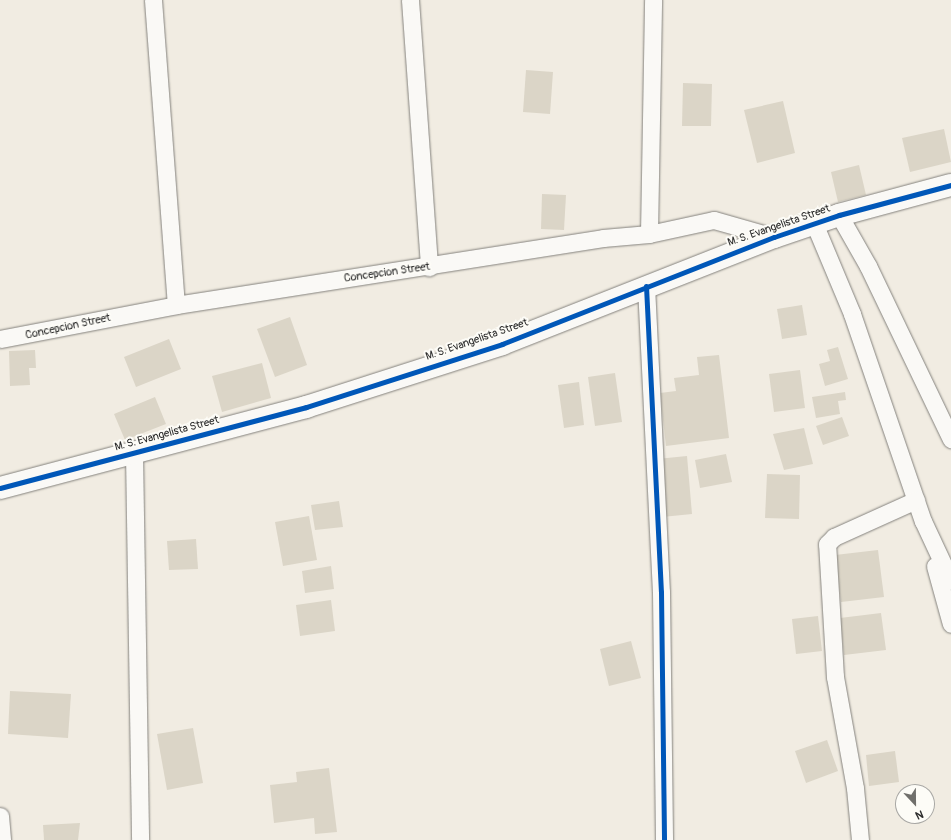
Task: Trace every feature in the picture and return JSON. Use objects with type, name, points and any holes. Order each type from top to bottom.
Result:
[{"type":"street","points":[[153,0],[176,304]]},
{"type":"street","points":[[410,0],[429,267]]},
{"type":"street","points":[[649,234],[653,0]]},
{"type":"street","name":"M. S. Evangelista Street","points":[[0,488],[306,407],[502,344],[646,286],[814,223],[951,185]]},
{"type":"street","points":[[839,215],[868,266],[951,439]]},
{"type":"street","name":"Concepcion Street","points":[[0,339],[176,304],[429,267],[603,238],[649,234],[714,220],[774,237]]},
{"type":"street","points":[[814,223],[852,314],[916,500],[951,624]]},
{"type":"street","points":[[646,286],[661,592],[664,840]]},
{"type":"street","points":[[134,453],[140,840]]},
{"type":"street","points":[[860,840],[855,788],[835,677],[827,544],[834,537],[916,500]]},
{"type":"street","points":[[923,521],[951,581]]},
{"type":"street","points":[[0,816],[2,840]]},
{"type":"building","points":[[526,70],[553,72],[550,114],[523,112]]},
{"type":"building","points":[[683,83],[712,84],[711,126],[682,126]]},
{"type":"building","points":[[783,101],[795,153],[757,163],[744,110]]},
{"type":"building","points":[[944,129],[951,162],[910,172],[902,138]]},
{"type":"building","points":[[859,165],[866,195],[838,202],[831,172]]},
{"type":"building","points":[[542,194],[566,195],[564,230],[541,229]]},
{"type":"building","points":[[802,305],[807,335],[782,339],[777,309]]},
{"type":"building","points":[[290,317],[307,365],[275,377],[257,329]]},
{"type":"building","points":[[169,339],[181,369],[136,387],[124,357]]},
{"type":"building","points":[[838,347],[848,379],[825,386],[819,364],[830,361],[827,350]]},
{"type":"building","points":[[35,350],[36,368],[29,368],[30,385],[10,386],[9,351]]},
{"type":"building","points":[[719,355],[729,438],[666,446],[660,393],[676,391],[674,378],[699,375],[697,357]]},
{"type":"building","points":[[262,363],[271,398],[222,412],[212,376]]},
{"type":"building","points":[[800,370],[805,408],[774,412],[769,374]]},
{"type":"building","points":[[615,373],[622,422],[595,426],[588,377]]},
{"type":"building","points":[[579,382],[584,425],[564,428],[558,385]]},
{"type":"building","points":[[845,392],[846,400],[838,401],[840,414],[816,418],[812,397]]},
{"type":"building","points":[[155,397],[166,424],[125,440],[114,414]]},
{"type":"building","points":[[842,417],[849,436],[823,445],[816,426]]},
{"type":"building","points":[[804,428],[813,464],[784,470],[773,434]]},
{"type":"building","points":[[726,454],[732,482],[700,488],[695,460]]},
{"type":"building","points":[[687,456],[692,514],[662,517],[657,459]]},
{"type":"building","points":[[767,474],[800,475],[799,519],[765,518]]},
{"type":"building","points":[[339,501],[343,527],[315,530],[311,505]]},
{"type":"building","points":[[309,516],[317,560],[283,566],[275,522]]},
{"type":"building","points":[[196,539],[198,569],[169,570],[167,541]]},
{"type":"building","points":[[878,550],[884,597],[841,602],[835,555]]},
{"type":"building","points":[[331,566],[334,589],[305,593],[302,571]]},
{"type":"building","points":[[331,600],[335,631],[300,636],[296,605]]},
{"type":"building","points":[[881,613],[886,650],[844,655],[840,618]]},
{"type":"building","points":[[818,616],[822,651],[796,654],[792,619]]},
{"type":"building","points":[[631,641],[641,678],[609,686],[600,649]]},
{"type":"building","points":[[10,691],[71,694],[68,738],[8,734]]},
{"type":"building","points":[[193,728],[203,783],[167,790],[157,734]]},
{"type":"building","points":[[827,740],[838,771],[806,783],[795,751]]},
{"type":"building","points":[[895,751],[899,782],[869,786],[866,755]]},
{"type":"building","points":[[329,768],[337,832],[315,834],[314,818],[274,823],[270,785],[297,782],[296,772]]},
{"type":"building","points":[[80,823],[78,840],[44,840],[43,825]]},
{"type":"cycle path","points":[[0,488],[306,407],[502,344],[774,237],[839,215],[951,185]]},
{"type":"cycle path","points":[[646,286],[661,592],[664,840]]}]
